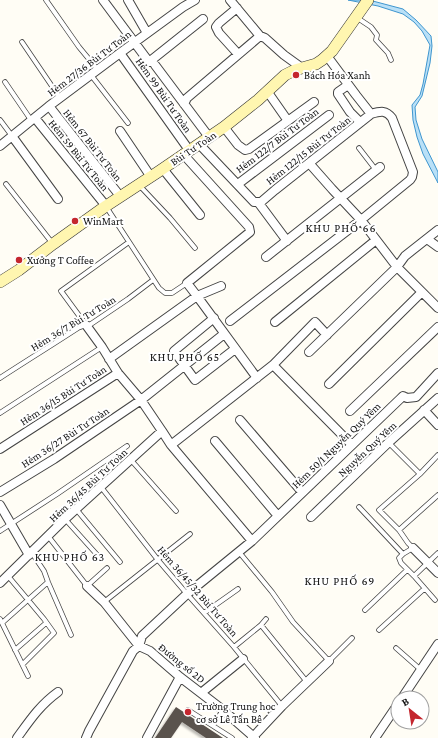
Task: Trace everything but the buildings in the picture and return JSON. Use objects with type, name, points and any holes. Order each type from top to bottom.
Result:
[{"type":"street","points":[[103,0],[149,62],[203,18]]},
{"type":"street","points":[[128,0],[147,33]]},
{"type":"street","name":"Hẻm 27/36 Bùi Tư Toàn","points":[[0,145],[134,42],[195,0]]},
{"type":"street","points":[[230,0],[260,36],[265,38],[284,55],[302,68]]},
{"type":"street","name":"Bùi Tư Toàn","points":[[0,282],[19,270],[120,196],[139,185],[224,127],[267,92],[285,75],[295,70],[316,64],[328,56],[368,0]]},
{"type":"street","points":[[237,8],[219,23],[216,28],[219,34],[238,54]]},
{"type":"street","points":[[184,104],[187,98],[260,36]]},
{"type":"street","name":"Hẻm 99 Bùi Tư Toàn","points":[[120,53],[186,152],[249,227],[250,232],[187,282]]},
{"type":"street","points":[[230,321],[361,220],[412,177],[413,172],[392,118],[384,112],[371,114],[328,56]]},
{"type":"street","points":[[155,65],[209,137]]},
{"type":"street","points":[[348,84],[338,92],[338,94],[350,112],[360,122]]},
{"type":"street","points":[[267,92],[288,121]]},
{"type":"street","points":[[224,127],[241,148],[245,150],[249,149],[314,102]]},
{"type":"street","name":"Hẻm 67 Bùi Tư Toàn","points":[[49,106],[120,196]]},
{"type":"street","name":"Hẻm 122/7 Bùi Tư Toàn","points":[[238,184],[329,114]]},
{"type":"street","name":"Hẻm 122/15 Bùi Tư Toàn","points":[[258,202],[261,202],[371,114]]},
{"type":"street","name":"Hẻm 59 Bùi Tư Toàn","points":[[33,119],[106,206]]},
{"type":"street","points":[[120,131],[151,177]]},
{"type":"street","points":[[12,136],[58,199]]},
{"type":"street","points":[[199,144],[254,202],[258,202],[287,241]]},
{"type":"street","points":[[309,163],[361,220],[398,267],[438,308]]},
{"type":"street","points":[[266,257],[378,168]]},
{"type":"street","points":[[163,169],[200,215]]},
{"type":"street","points":[[309,352],[398,267],[405,256],[438,230]]},
{"type":"street","points":[[427,238],[438,247]]},
{"type":"street","points":[[274,322],[376,240]]},
{"type":"street","points":[[187,282],[257,378]]},
{"type":"street","points":[[109,358],[196,296],[221,286]]},
{"type":"street","points":[[329,384],[422,292]]},
{"type":"street","points":[[214,318],[174,351],[184,366],[195,380],[235,349]]},
{"type":"street","points":[[171,445],[274,365],[315,322],[327,335]]},
{"type":"street","points":[[86,325],[118,373],[141,400],[171,445],[252,541]]},
{"type":"street","points":[[350,411],[438,327]]},
{"type":"street","name":"Hẻm 36/27 Bùi Tư Toàn","points":[[0,492],[54,459],[141,400],[224,334]]},
{"type":"street","points":[[274,365],[352,445]]},
{"type":"street","name":"Hẻm 36/15 Bùi Tư Toàn","points":[[0,449],[118,373]]},
{"type":"street","name":"Hẻm 50/1 Nguyễn Quý Yêm","points":[[139,646],[142,636],[187,594],[252,541],[403,396],[407,398],[416,397],[438,374]]},
{"type":"street","name":"Nguyễn Quý Yêm","points":[[312,517],[388,443],[438,398]]},
{"type":"street","points":[[424,410],[438,424]]},
{"type":"street","points":[[240,420],[302,492]]},
{"type":"street","name":"Hẻm 36/45 Bùi Tư Toàn","points":[[0,583],[48,536],[162,430]]},
{"type":"street","points":[[215,441],[278,516]]},
{"type":"street","points":[[0,505],[30,554]]},
{"type":"street","points":[[413,548],[438,573]]},
{"type":"street","points":[[86,738],[133,651],[139,646],[104,602],[88,586]]},
{"type":"street","points":[[407,690],[438,644]]},
{"type":"street","name":"Đường số 2D","points":[[139,646],[150,651],[254,737]]},
{"type":"street","points":[[201,693],[243,659]]},
{"type":"street","points":[[254,737],[282,706],[329,661]]},
{"type":"street","points":[[147,738],[180,677]]},
{"type":"street","points":[[17,738],[38,709],[58,692]]},
{"type":"street","points":[[375,738],[390,716]]},
{"type":"lane","points":[[46,0],[79,47],[98,70]]},
{"type":"lane","points":[[356,16],[371,27],[377,35],[376,40],[388,53],[391,60]]},
{"type":"lane","points":[[22,42],[60,98]]},
{"type":"lane","points":[[91,75],[128,123]]},
{"type":"lane","points":[[5,82],[33,119]]},
{"type":"lane","points":[[0,120],[12,136]]},
{"type":"lane","points":[[359,148],[378,168]]},
{"type":"lane","points":[[6,184],[53,244]]},
{"type":"lane","points":[[139,185],[170,218],[195,248]]},
{"type":"lane","points":[[106,206],[159,288],[168,294],[172,293],[187,282]]},
{"type":"lane","points":[[86,325],[61,291],[128,242]]},
{"type":"lane","name":"Hẻm 36/7 Bùi Tư Toàn","points":[[0,378],[78,328],[91,324],[153,280]]},
{"type":"lane","points":[[0,412],[102,347]]},
{"type":"lane","points":[[388,443],[420,474]]},
{"type":"lane","points":[[0,531],[127,446]]},
{"type":"lane","points":[[435,600],[414,576],[400,563],[399,558],[413,548],[399,530],[379,510],[420,474],[438,455]]},
{"type":"lane","points":[[131,460],[176,511]]},
{"type":"lane","name":"Hẻm 36/45/32 Bùi Tư Toàn","points":[[101,487],[158,560],[234,647],[282,706]]},
{"type":"lane","points":[[399,530],[438,495]]},
{"type":"lane","points":[[359,507],[403,554]]},
{"type":"lane","points":[[76,510],[120,562]]},
{"type":"lane","points":[[65,520],[100,558]]},
{"type":"lane","points":[[104,602],[190,534]]},
{"type":"lane","points":[[48,536],[88,586],[108,568]]},
{"type":"lane","points":[[238,552],[272,592],[293,622],[329,661],[352,638]]},
{"type":"lane","points":[[414,576],[438,553]]},
{"type":"lane","points":[[30,554],[44,571],[70,635]]},
{"type":"lane","points":[[365,610],[407,570]]},
{"type":"lane","points":[[8,576],[54,633],[23,664]]},
{"type":"lane","points":[[28,676],[1,621],[48,582]]},
{"type":"lane","points":[[204,613],[238,589]]},
{"type":"lane","points":[[379,630],[424,589]]},
{"type":"lane","points":[[234,647],[261,625],[266,619]]},
{"type":"lane","points":[[16,650],[46,623]]},
{"type":"lane","points":[[261,625],[307,682]]},
{"type":"lane","points":[[396,648],[421,670]]},
{"type":"lane","points":[[188,710],[232,738]]},
{"type":"lane","points":[[213,725],[223,710]]},
{"type":"water","points":[[348,0],[369,0],[403,9],[431,36],[432,46],[430,63],[422,96],[415,107],[416,120],[422,139],[438,172],[438,183],[423,154],[417,137],[413,120],[412,105],[420,95],[430,45],[422,31],[414,22],[403,14],[378,6]]},
{"type":"place","name":"Bách Hóa Xanh","points":[[296,75]]},
{"type":"place","name":"WinMart","points":[[75,221]]},
{"type":"place","name":"Xưởng T Coffee","points":[[19,260]]},
{"type":"place","name":"Trường Trung học cơ sở Lê Tấn Bê","points":[[188,712]]},
{"type":"district","name":"KHU PHỐ 66","points":[[341,228]]},
{"type":"district","name":"KHU PHỐ 65","points":[[185,357]]},
{"type":"district","name":"KHU PHỐ 63","points":[[70,557]]},
{"type":"district","name":"KHU PHỐ 69","points":[[340,581]]}]
